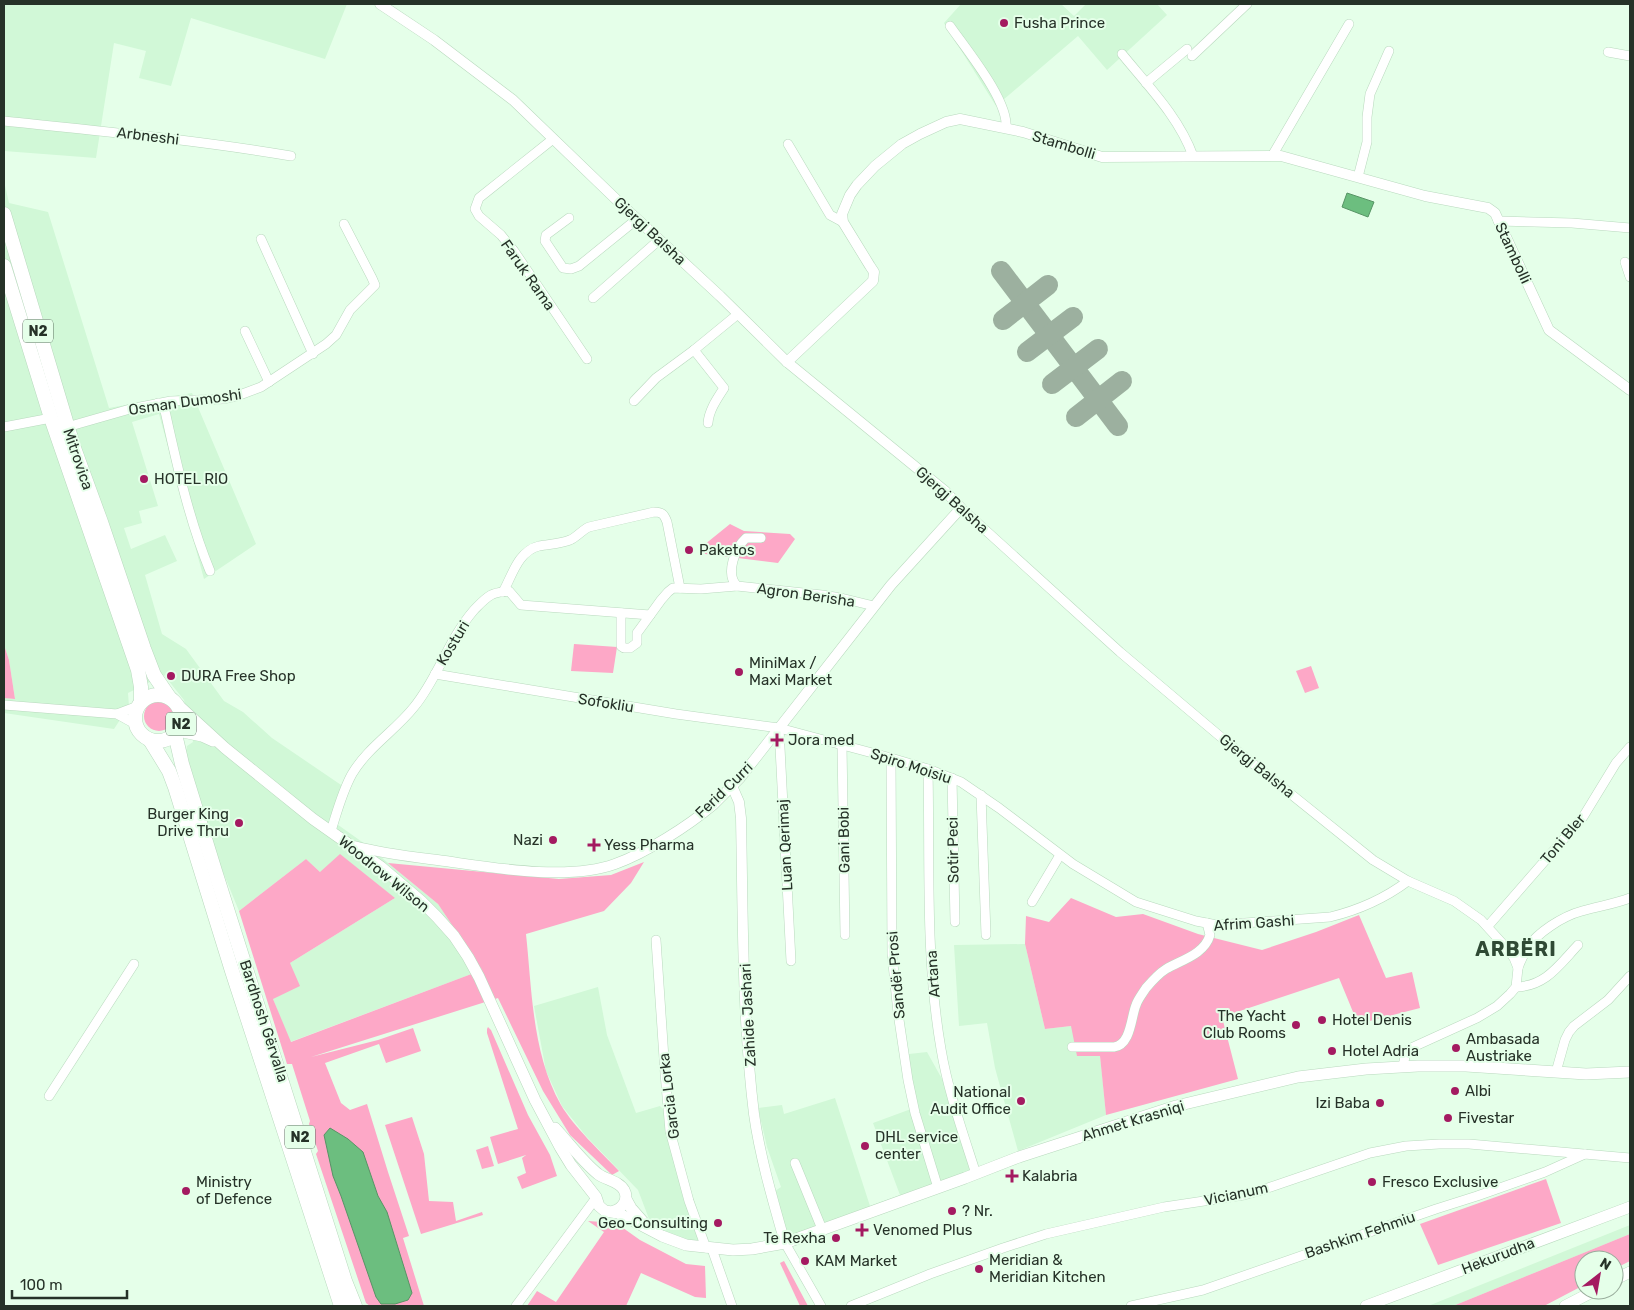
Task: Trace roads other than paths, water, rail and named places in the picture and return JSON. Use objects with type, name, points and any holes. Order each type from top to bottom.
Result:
[{"type":"highway","name":"Mitrovica","points":[[4,214],[67,427],[144,650],[154,675],[173,701]]},
{"type":"highway","name":"Mitrovica","points":[[4,266],[50,418],[138,670],[141,687],[139,704]]},
{"type":"highway","name":"N2","points":[[154,695],[162,695],[173,701],[182,718],[181,725],[176,733],[164,741],[150,740],[138,731],[136,712],[139,704],[154,695]]},
{"type":"highway","name":"Bardhosh Gërvalla","points":[[176,733],[182,764],[215,871],[345,1280],[355,1306]]},
{"type":"highway","name":"Bardhosh Gërvalla","points":[[150,740],[172,779],[341,1306]]},
{"type":"main road","points":[[173,701],[225,748]]},
{"type":"main road","points":[[176,733],[202,736],[225,748]]},
{"type":"main road","name":"Woodrow Wilson","points":[[225,748],[331,831],[381,867],[421,900],[454,936],[468,956],[479,977],[529,1087],[543,1113]]},
{"type":"main road","name":"Ahmet Krasniqi","points":[[543,1113],[571,1165],[596,1198],[599,1206],[676,1242],[733,1250],[752,1249],[785,1242],[976,1174],[1018,1156],[1176,1106],[1313,1075],[1403,1066],[1466,1066],[1586,1074],[1630,1072]]},
{"type":"main road","points":[[543,1113],[588,1165],[624,1189],[626,1199],[622,1207],[610,1211]]},
{"type":"main road","points":[[596,1198],[598,1188],[602,1184],[611,1181]]},
{"type":"main road","name":"Ahmet Krasniqi","points":[[626,1199],[637,1216],[654,1232]]},
{"type":"main road","name":"Hekurudha","points":[[1366,1306],[1630,1207]]},
{"type":"main road","points":[[1565,1306],[1577,1300]]},
{"type":"street","name":"Gjergj Balsha","points":[[380,4],[434,40],[513,100],[787,362],[945,491],[961,508],[1153,681],[1373,860],[1408,881],[1454,901],[1481,920],[1514,958],[1518,968]]},
{"type":"street","points":[[1146,82],[1190,52],[1247,4]]},
{"type":"street","points":[[1272,156],[1349,24]]},
{"type":"street","points":[[950,26],[992,88],[1006,116],[1006,128]]},
{"type":"street","points":[[1358,178],[1367,142],[1370,94],[1389,51]]},
{"type":"street","points":[[1608,52],[1630,56]]},
{"type":"street","points":[[1122,54],[1179,126],[1193,156]]},
{"type":"street","name":"Stambolli","points":[[843,222],[842,214],[850,195],[857,185],[889,154],[920,134],[946,122],[960,119],[1006,128],[1102,157],[1272,156],[1291,158],[1439,199],[1493,210],[1549,330],[1630,390]]},
{"type":"street","name":"Arbneshi","points":[[4,121],[130,134],[291,156]]},
{"type":"street","name":"Faruk Rama","points":[[553,139],[479,198],[475,209],[479,216],[501,235],[514,250],[587,359]]},
{"type":"street","points":[[787,362],[873,281],[874,272],[843,222],[830,215],[788,144]]},
{"type":"street","points":[[568,218],[546,235],[545,241],[563,268],[571,269],[579,266],[637,219]]},
{"type":"street","points":[[1498,220],[1630,228]]},
{"type":"street","name":"Osman Dumoshi","points":[[67,427],[158,403],[223,399],[237,396],[261,387],[313,354],[336,335],[350,310],[375,285],[344,224]]},
{"type":"street","points":[[261,239],[313,354]]},
{"type":"street","points":[[593,298],[660,240]]},
{"type":"street","points":[[1625,262],[1630,278]]},
{"type":"street","points":[[634,400],[656,378],[738,314]]},
{"type":"street","points":[[245,331],[269,382]]},
{"type":"street","points":[[694,350],[724,388],[712,408],[708,423]]},
{"type":"street","points":[[158,403],[165,412],[187,500],[199,542],[210,571]]},
{"type":"street","points":[[4,426],[50,418]]},
{"type":"street","name":"Ferid Curri","points":[[351,846],[384,853],[499,868],[560,872],[592,869],[616,864],[657,843],[713,805],[732,786],[750,766],[874,606],[961,508]]},
{"type":"street","points":[[621,613],[622,646],[630,648],[637,643],[637,634],[668,592],[673,588],[680,588],[667,522],[661,512],[590,527],[567,541],[536,547],[520,559],[503,592],[509,592],[521,604],[650,615]]},
{"type":"street","name":"Agron Berisha","points":[[737,586],[734,584],[732,574],[734,557],[746,538],[761,538]]},
{"type":"street","name":"Agron Berisha","points":[[680,588],[701,589],[737,586],[822,595],[874,606]]},
{"type":"street","name":"Kosturi","points":[[331,831],[345,791],[357,767],[376,745],[400,724],[415,706],[456,634],[470,616],[492,594],[503,592]]},
{"type":"street","name":"Sofokliu","points":[[434,674],[676,714],[779,728]]},
{"type":"street","points":[[117,714],[139,704]]},
{"type":"street","points":[[4,705],[117,714],[136,724]]},
{"type":"street","name":"Spiro Moisiu","points":[[779,728],[891,758],[952,778],[981,795],[1060,855],[1136,902],[1207,924]]},
{"type":"street","name":"Luan Qerimaj","points":[[779,728],[790,962]]},
{"type":"street","name":"Gani Bobi","points":[[842,745],[846,936]]},
{"type":"street","name":"Toni Bler","points":[[1488,926],[1584,817],[1616,763],[1630,747]]},
{"type":"street","name":"Sandër Prosi","points":[[891,758],[892,954],[897,1004],[908,1080],[915,1113],[938,1188]]},
{"type":"street","name":"Artana","points":[[928,769],[930,924],[937,1025],[941,1051],[956,1110],[976,1174]]},
{"type":"street","name":"Sotir Peci","points":[[952,778],[955,922]]},
{"type":"street","name":"Zahide Jashari","points":[[732,786],[741,818],[747,1026],[754,1115],[771,1196],[785,1242]]},
{"type":"street","points":[[981,795],[986,935]]},
{"type":"street","points":[[1032,902],[1060,855]]},
{"type":"street","name":"Afrim Gashi","points":[[1072,1047],[1120,1046],[1129,1031],[1136,1004],[1145,991],[1164,970],[1199,951],[1210,935],[1207,924],[1217,925],[1330,917],[1375,902],[1408,881]]},
{"type":"street","points":[[1403,1066],[1406,1052],[1410,1048],[1490,1011],[1505,1000],[1516,986],[1518,968],[1526,949],[1552,925],[1579,912],[1630,898]]},
{"type":"street","name":"Garcia Lorka","points":[[656,940],[670,1131],[689,1201],[732,1306]]},
{"type":"street","points":[[1516,986],[1534,985],[1541,982],[1578,945]]},
{"type":"street","points":[[49,1096],[134,964]]},
{"type":"street","points":[[1556,1072],[1569,1032],[1608,1000],[1630,976]]},
{"type":"street","name":"Vicianum","points":[[851,1306],[922,1277],[1022,1241],[1157,1209],[1244,1195],[1370,1153],[1406,1146],[1469,1144],[1630,1158]]},
{"type":"street","name":"Bashkim Fehmiu","points":[[1131,1306],[1203,1290],[1478,1196],[1545,1172],[1587,1154]]},
{"type":"street","points":[[795,1163],[822,1229]]},
{"type":"street","points":[[516,1306],[596,1198]]},
{"type":"street","points":[[584,1214],[590,1211],[610,1211]]},
{"type":"street","points":[[785,1242],[821,1306]]},
{"type":"place","name":"Fusha Prince","points":[[1004,23]]},
{"type":"place","name":"HOTEL RIO","points":[[144,479]]},
{"type":"place","name":"Paketos","points":[[689,550]]},
{"type":"place","name":"MiniMax / Maxi Market","points":[[739,672]]},
{"type":"place","name":"DURA Free Shop","points":[[171,676]]},
{"type":"place","name":"Jora med","points":[[777,740]]},
{"type":"place","name":"Burger King Drive Thru","points":[[239,823]]},
{"type":"place","name":"Nazi","points":[[553,840]]},
{"type":"place","name":"Yess Pharma","points":[[594,845]]},
{"type":"place","name":"Hotel Denis","points":[[1322,1020]]},
{"type":"place","name":"The Yacht Club Rooms","points":[[1296,1025]]},
{"type":"place","name":"Ambasada Austriake","points":[[1456,1048]]},
{"type":"place","name":"Hotel Adria","points":[[1332,1051]]},
{"type":"place","name":"Albi","points":[[1455,1091]]},
{"type":"place","name":"National Audit Office","points":[[1021,1101]]},
{"type":"place","name":"Izi Baba","points":[[1380,1103]]},
{"type":"place","name":"Fivestar","points":[[1448,1118]]},
{"type":"place","name":"DHL service center","points":[[865,1146]]},
{"type":"place","name":"Kalabria","points":[[1012,1176]]},
{"type":"place","name":"Fresco Exclusive","points":[[1372,1182]]},
{"type":"place","name":"Ministry of Defence","points":[[186,1191]]},
{"type":"place","name":"? Nr.","points":[[952,1211]]},
{"type":"place","name":"Geo-Consulting","points":[[718,1223]]},
{"type":"place","name":"Venomed Plus","points":[[862,1230]]},
{"type":"place","name":"Te Rexha","points":[[836,1238]]},
{"type":"place","name":"KAM Market","points":[[805,1261]]},
{"type":"place","name":"Meridian & Meridian Kitchen","points":[[979,1269]]},
{"type":"district","name":"ARBËRI","points":[[1516,949]]}]
